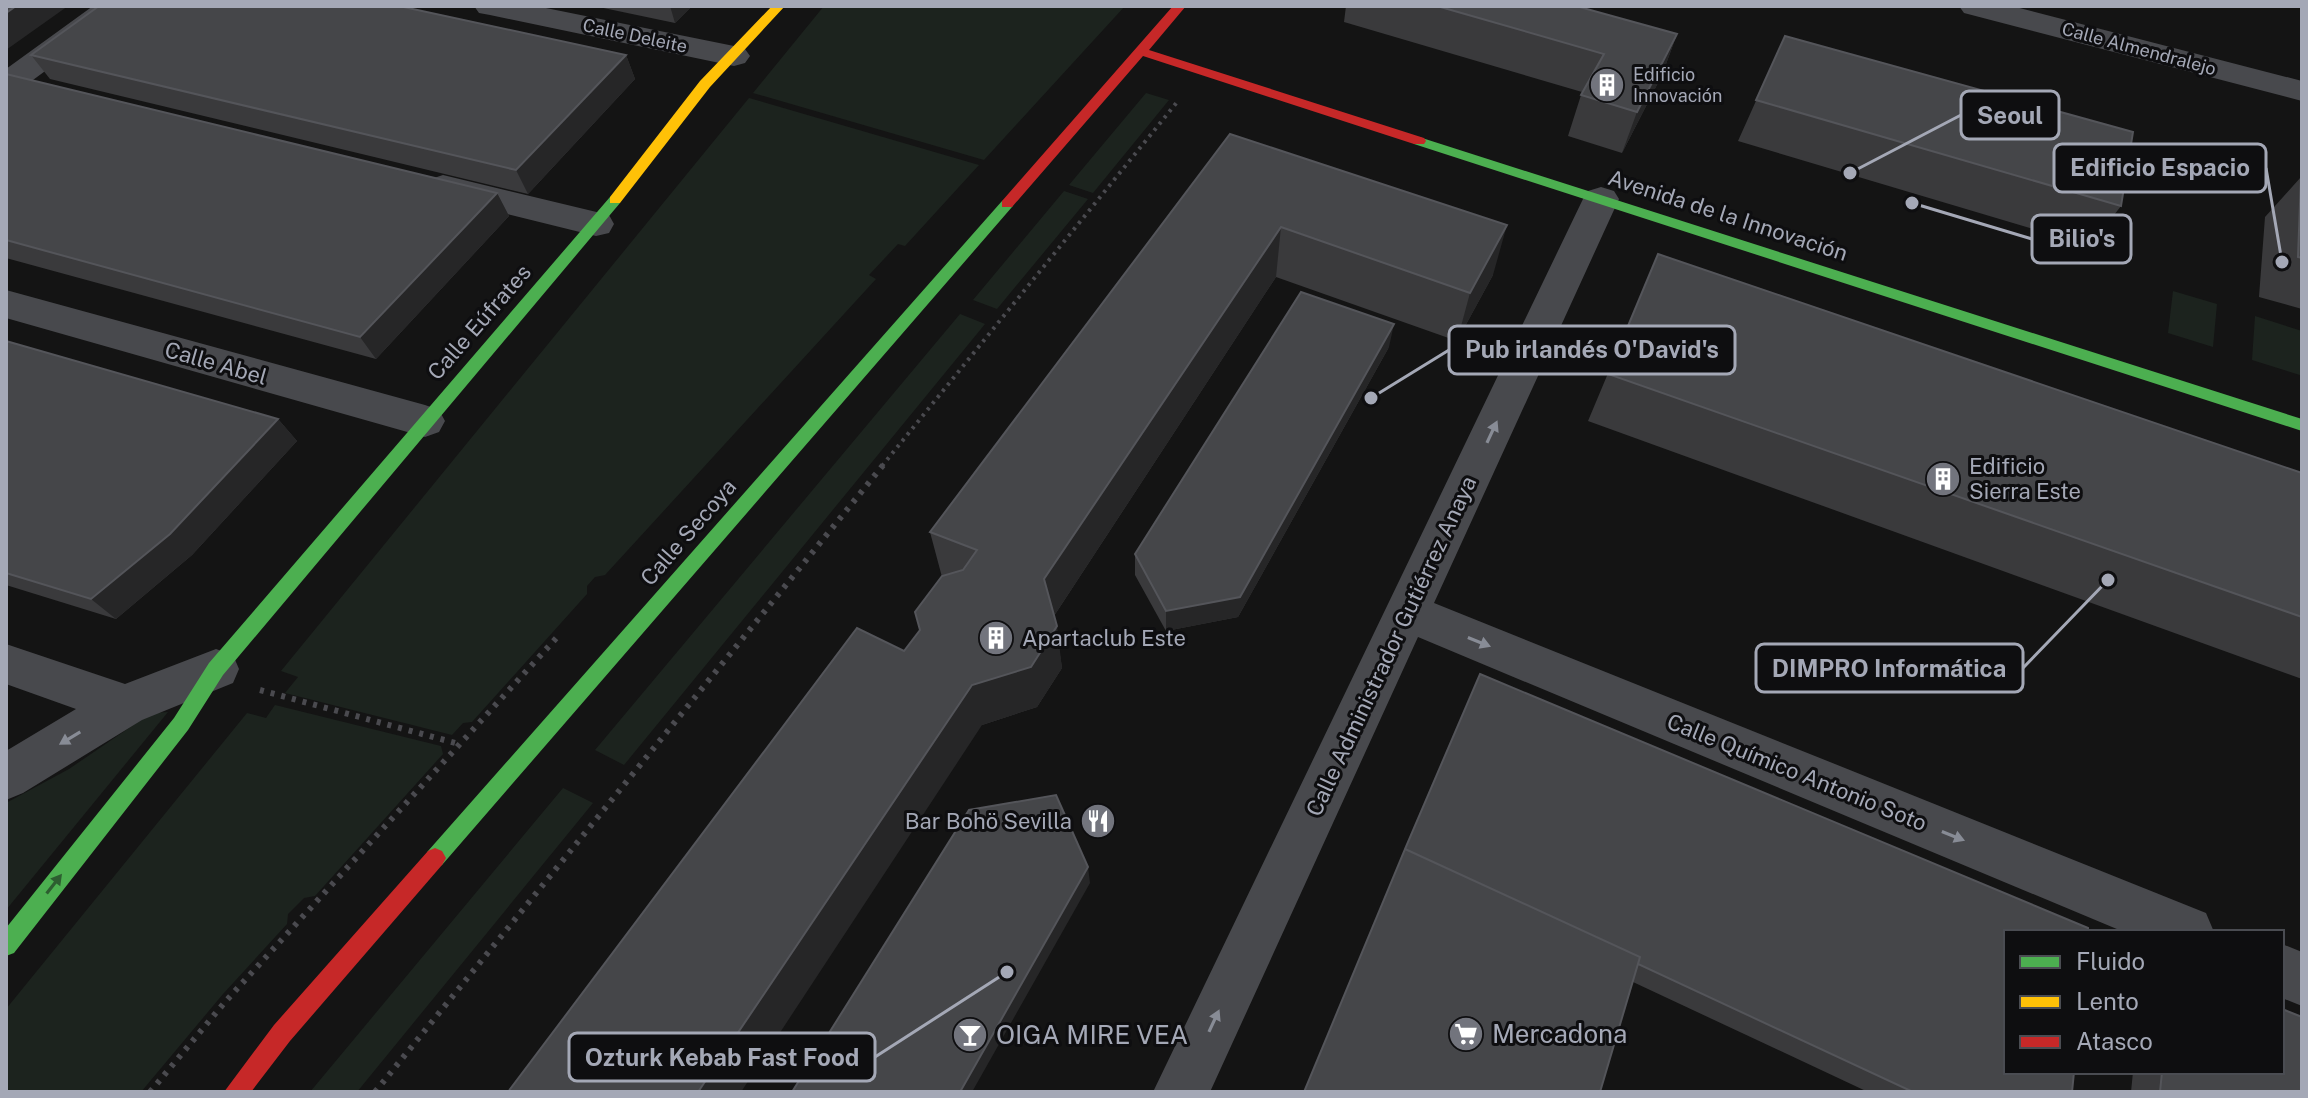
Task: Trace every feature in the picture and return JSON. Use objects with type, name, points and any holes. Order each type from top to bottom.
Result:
[{"type":"street","points":[[7,84],[113,6]]},
{"type":"street","name":"Calle Deleite","points":[[490,6],[734,56]]},
{"type":"street","name":"Calle Eúfrates","points":[[6,945],[181,724],[216,669],[596,224],[705,84],[779,6]]},
{"type":"street","name":"Calle Secoya","points":[[236,1092],[292,1021],[1180,6]]},
{"type":"street","name":"Calle Almendralejo","points":[[1975,6],[2302,91]]},
{"type":"street","points":[[2105,40],[2110,6]]},
{"type":"street","name":"Avenida de la Innovación","points":[[1140,51],[2302,425]]},
{"type":"street","points":[[7,84],[54,94]]},
{"type":"street","points":[[410,180],[596,224]]},
{"type":"street","name":"Calle Administrador Gutiérrez Anaya","points":[[1181,1092],[1601,199]]},
{"type":"street","name":"Calle Abel","points":[[6,304],[425,421]]},
{"type":"street","name":"Calle Químico Antonio Soto","points":[[1407,612],[2182,930]]},
{"type":"street","points":[[6,664],[125,705]]},
{"type":"street","points":[[6,777],[125,705],[216,669]]},
{"type":"path","points":[[375,1092],[1182,97]]},
{"type":"path","points":[[216,669],[265,692],[460,744]]},
{"type":"shaded area","points":[[824,6],[1125,6],[984,160],[753,93]]},
{"type":"shaded area","points":[[1146,93],[1169,100],[1093,193],[1069,185]]},
{"type":"shaded area","points":[[749,98],[979,165],[905,246],[898,244],[869,275],[876,279],[605,575],[595,577],[587,586],[587,594],[472,722],[463,723],[452,735],[285,693],[298,677],[281,671]]},
{"type":"shaded area","points":[[1064,191],[1088,199],[997,309],[973,300]]},
{"type":"shaded area","points":[[2173,291],[2217,304],[2213,347],[2168,333]]},
{"type":"shaded area","points":[[960,314],[985,324],[624,765],[595,750]]},
{"type":"shaded area","points":[[2255,316],[2302,331],[2300,375],[2252,360]]},
{"type":"shaded area","points":[[275,705],[441,746],[443,754],[315,896],[304,898],[288,914],[287,924],[141,1092],[6,1092],[6,1009],[247,713],[266,718]]},
{"type":"shaded area","points":[[168,712],[6,910],[6,803],[69,769],[151,713]]},
{"type":"shaded area","points":[[563,788],[593,803],[357,1092],[310,1092]]},
{"type":"building","points":[[99,6],[399,6],[626,55],[516,170],[31,55]]},
{"type":"building","points":[[1437,6],[1576,6],[1677,34],[1637,112],[1581,95],[1604,54]]},
{"type":"building","points":[[1785,36],[2133,132],[2121,206],[1756,100]]},
{"type":"building","points":[[6,74],[497,193],[360,337],[6,240]]},
{"type":"building","name":"Apartaclub Este","points":[[1230,134],[1507,225],[1470,293],[1281,227],[1044,579],[1057,626],[1031,667],[972,685],[698,1092],[508,1092],[857,628],[904,651],[920,630],[915,612],[942,576],[963,570],[977,550],[930,532]]},
{"type":"building","points":[[2302,177],[2302,258],[2298,257]]},
{"type":"building","points":[[1658,254],[2302,473],[2302,617],[1608,374]]},
{"type":"building","points":[[1301,292],[1394,324],[1240,597],[1166,611],[1135,554]]},
{"type":"building","points":[[6,341],[278,419],[170,534],[91,599],[6,573]]},
{"type":"building","points":[[1480,674],[2088,928],[2004,930],[2004,1074],[2074,1074],[2072,1092],[1913,1092],[1638,964],[1640,957],[1405,849]]},
{"type":"building","points":[[1056,795],[1088,867],[960,1092],[792,1092],[969,810]]},
{"type":"building","name":"Mercadona","points":[[1405,849],[1640,957],[1600,1092],[1304,1092]]},
{"type":"building","points":[[2284,1010],[2302,1017],[2302,1092],[2160,1092],[2162,1074],[2284,1074]]},
{"type":"traffic: fast","points":[[1419,141],[2302,425]]},
{"type":"traffic: fast","points":[[6,945],[181,724],[216,669],[615,200]]},
{"type":"traffic: fast","points":[[435,858],[1007,204]]},
{"type":"traffic: slow","points":[[615,200],[705,84],[779,6]]},
{"type":"traffic: jam","points":[[1007,204],[1180,6]]},
{"type":"traffic: jam","points":[[1140,51],[1419,141]]},
{"type":"traffic: jam","points":[[236,1092],[282,1033],[435,858]]},
{"type":"place","name":"Edificio Innovación","points":[[1607,85]]},
{"type":"place","name":"Seoul","points":[[1850,173]]},
{"type":"place","name":"Bilio's","points":[[1912,203]]},
{"type":"place","name":"Edificio Espacio","points":[[2282,262]]},
{"type":"place","name":"Pub irlandés O'David's","points":[[1371,398]]},
{"type":"place","name":"Edificio Sierra Este","points":[[1943,479]]},
{"type":"place","name":"DIMPRO Informática","points":[[2108,580]]},
{"type":"place","name":"Apartaclub Este","points":[[996,638]]},
{"type":"place","name":"Bar Bohö Sevilla","points":[[1098,821]]},
{"type":"place","name":"Ozturk Kebab Fast Food","points":[[1007,972]]},
{"type":"place","name":"Mercadona","points":[[1466,1034]]},
{"type":"place","name":"OIGA MIRE VEA","points":[[970,1035]]}]
